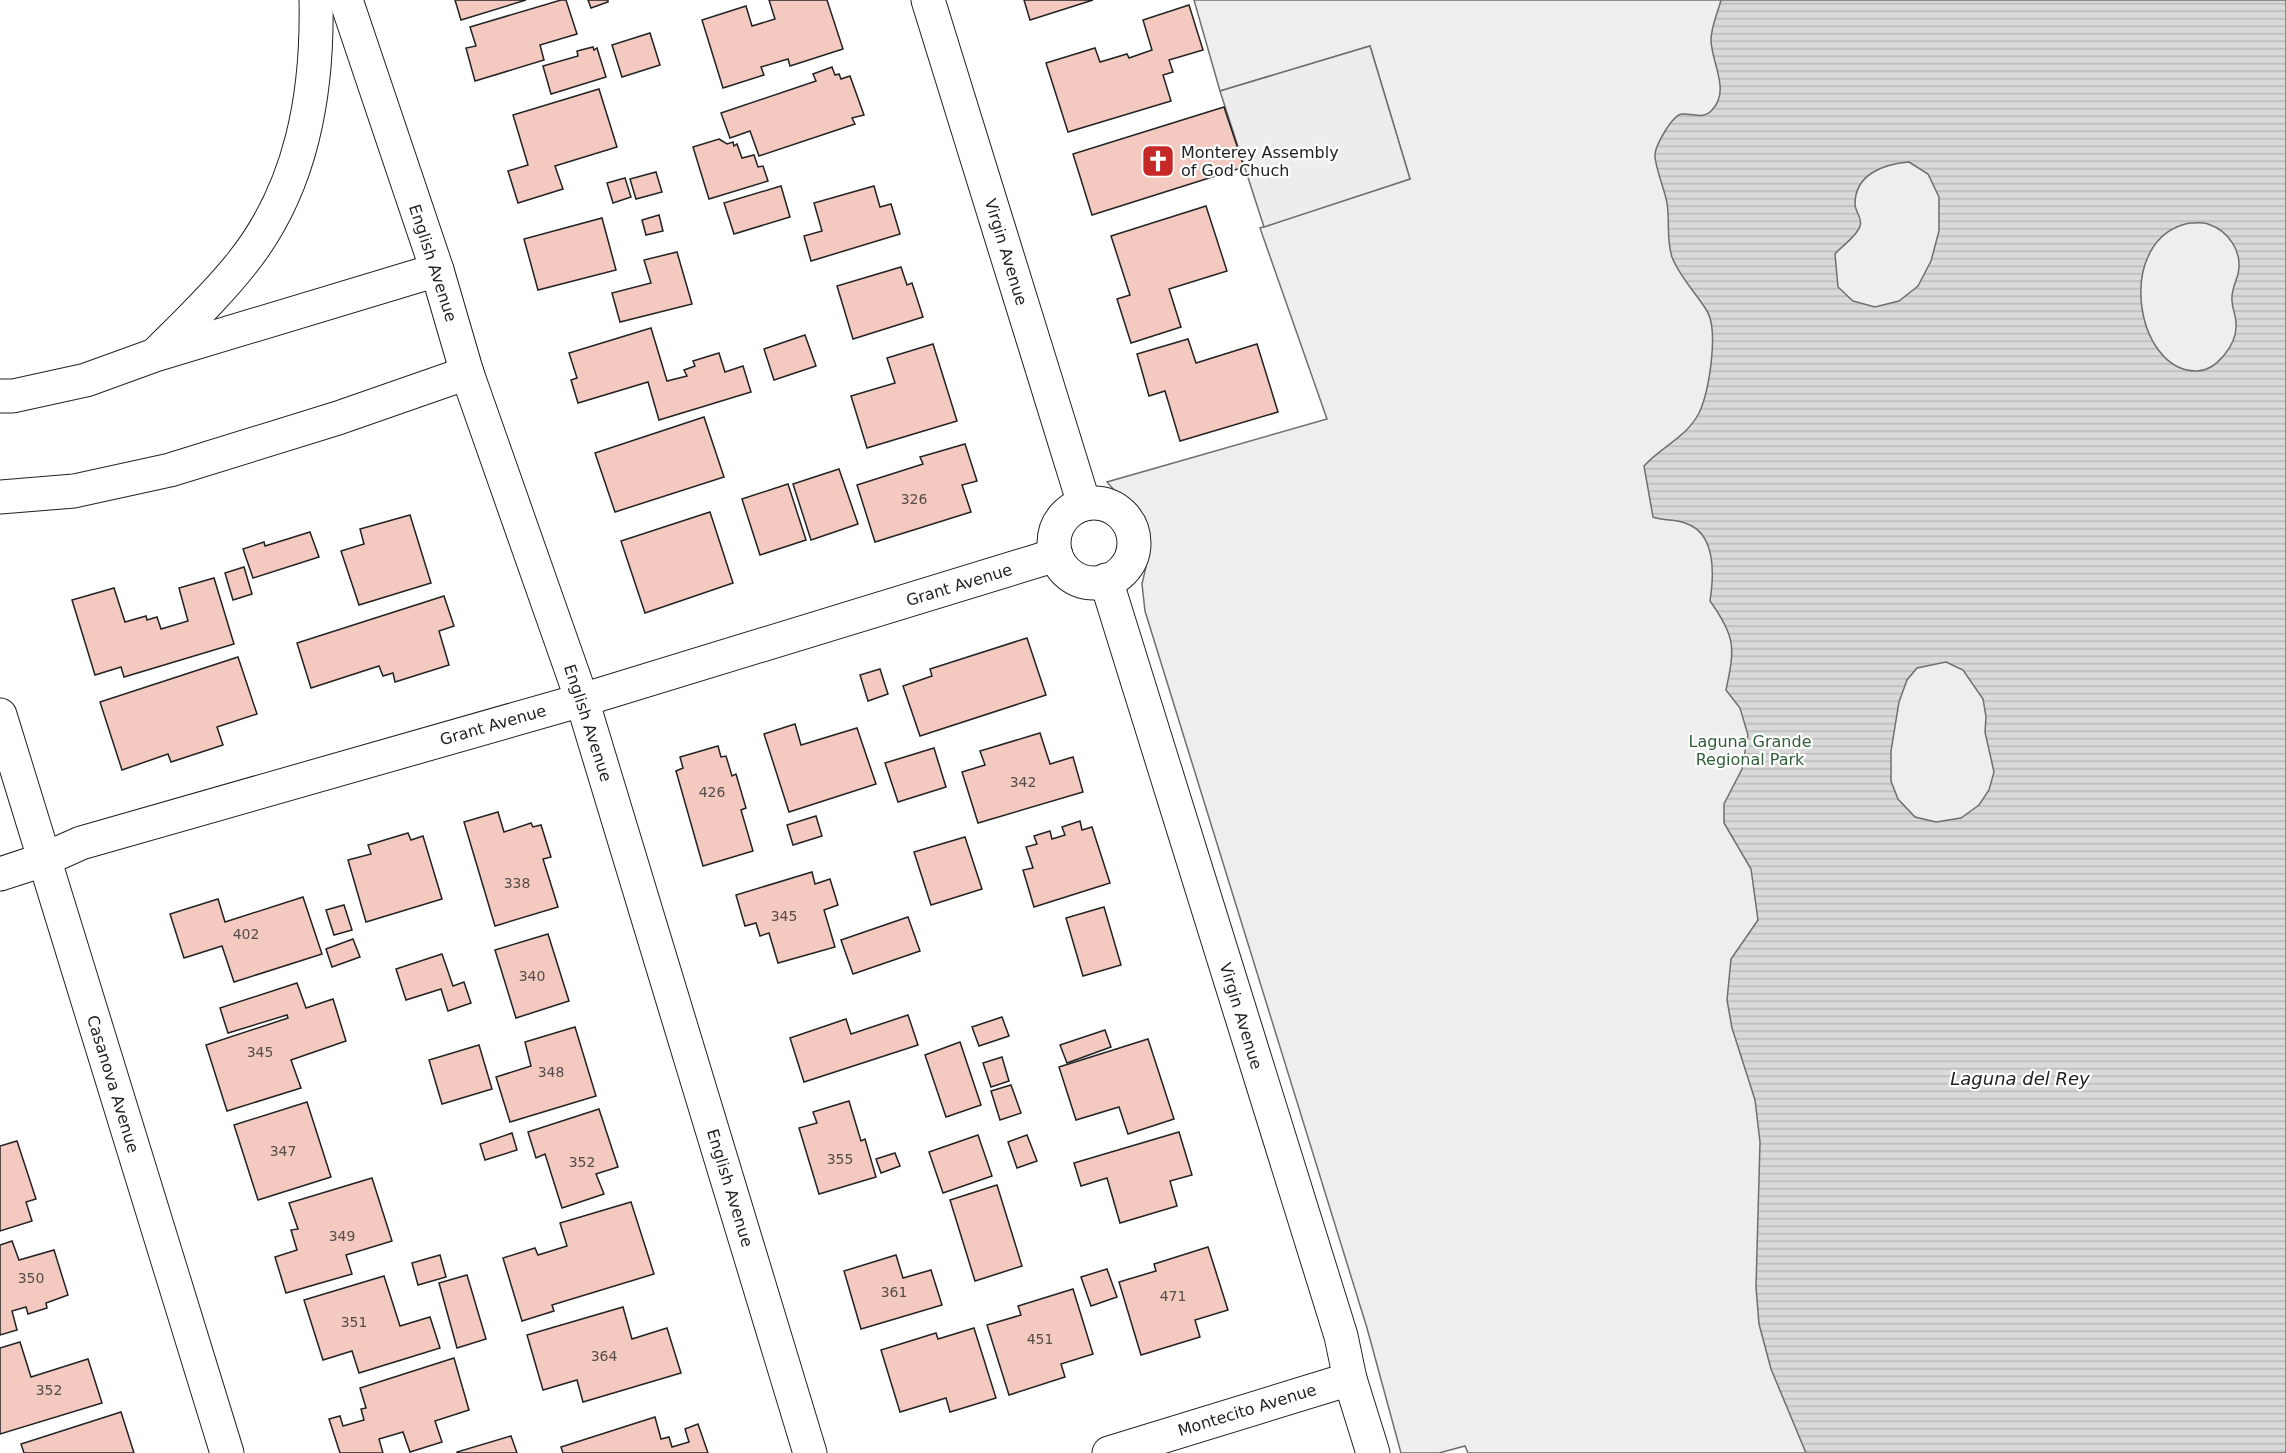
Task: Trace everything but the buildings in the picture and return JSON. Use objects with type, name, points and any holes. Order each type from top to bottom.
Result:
[{"type":"main road","points":[[155,355],[215,296],[244,261],[271,217],[291,178],[308,120],[317,32],[316,0]]},
{"type":"main road","name":"English Avenue","points":[[346,0],[437,270],[467,373],[582,700],[810,1453]]},
{"type":"main road","name":"Virgin Avenue","points":[[928,0],[1084,504]]},
{"type":"main road","points":[[0,396],[13,396],[86,380],[155,355],[437,270]]},
{"type":"main road","points":[[0,497],[74,491],[170,470],[338,418],[467,373]]},
{"type":"main road","points":[[1097,503],[1122,514],[1134,538],[1133,552],[1127,564],[1118,574],[1094,583],[1082,581],[1062,566],[1056,555],[1054,542],[1056,530],[1062,518],[1071,510],[1084,504],[1097,503]]},
{"type":"main road","name":"Grant Avenue","points":[[0,874],[43,860],[81,843],[582,700],[1056,555]]},
{"type":"main road","name":"Virgin Avenue","points":[[1106,580],[1341,1336],[1350,1379],[1373,1453]]},
{"type":"main road","name":"Casanova Avenue","points":[[0,715],[227,1453]]},
{"type":"main road","name":"Montecito Avenue","points":[[1110,1453],[1350,1379]]},
{"type":"green space","name":"Laguna Grande Regional Park","points":[[1194,0],[2286,0],[2286,1453],[1468,1453],[1465,1446],[1439,1453],[1401,1453],[1367,1328],[1145,611],[1142,584],[1148,558],[1149,539],[1139,518],[1107,482],[1327,419],[1260,228],[1410,179],[1370,46],[1220,91]]},
{"type":"shaded area","points":[[1370,46],[1410,179],[1264,227],[1220,91]]},
{"type":"water","name":"Laguna del Rey","points":[[1721,0],[2286,0],[2286,1453],[1806,1453],[1771,1369],[1759,1324],[1756,1287],[1760,1142],[1755,1100],[1732,1028],[1727,1000],[1731,959],[1758,920],[1751,869],[1724,823],[1724,804],[1742,769],[1748,735],[1740,708],[1726,690],[1731,663],[1731,643],[1725,624],[1710,601],[1712,568],[1708,545],[1695,528],[1681,522],[1653,517],[1644,466],[1694,422],[1703,403],[1709,377],[1712,347],[1711,320],[1672,257],[1667,203],[1655,154],[1665,131],[1674,119],[1682,114],[1705,115],[1717,102],[1720,85],[1711,35]],"holes":[[[1909,162],[1928,174],[1939,197],[1939,231],[1931,261],[1918,286],[1899,301],[1875,307],[1853,301],[1838,287],[1835,254],[1859,229],[1860,220],[1855,204],[1856,194],[1865,178],[1873,172],[1890,165]],[[2190,223],[2208,224],[2216,227],[2228,237],[2236,250],[2239,266],[2232,297],[2236,323],[2235,334],[2224,356],[2204,370],[2197,371],[2175,366],[2159,350],[2147,328],[2141,303],[2142,276],[2150,252],[2166,233]],[[1946,662],[1963,670],[1983,699],[1986,717],[1985,732],[1994,772],[1989,790],[1979,805],[1961,818],[1936,822],[1915,817],[1898,799],[1891,781],[1891,751],[1899,702],[1907,680],[1917,668]]]},
{"type":"place","name":"Monterey Assembly of God Chuch","points":[[1158,161]]}]
